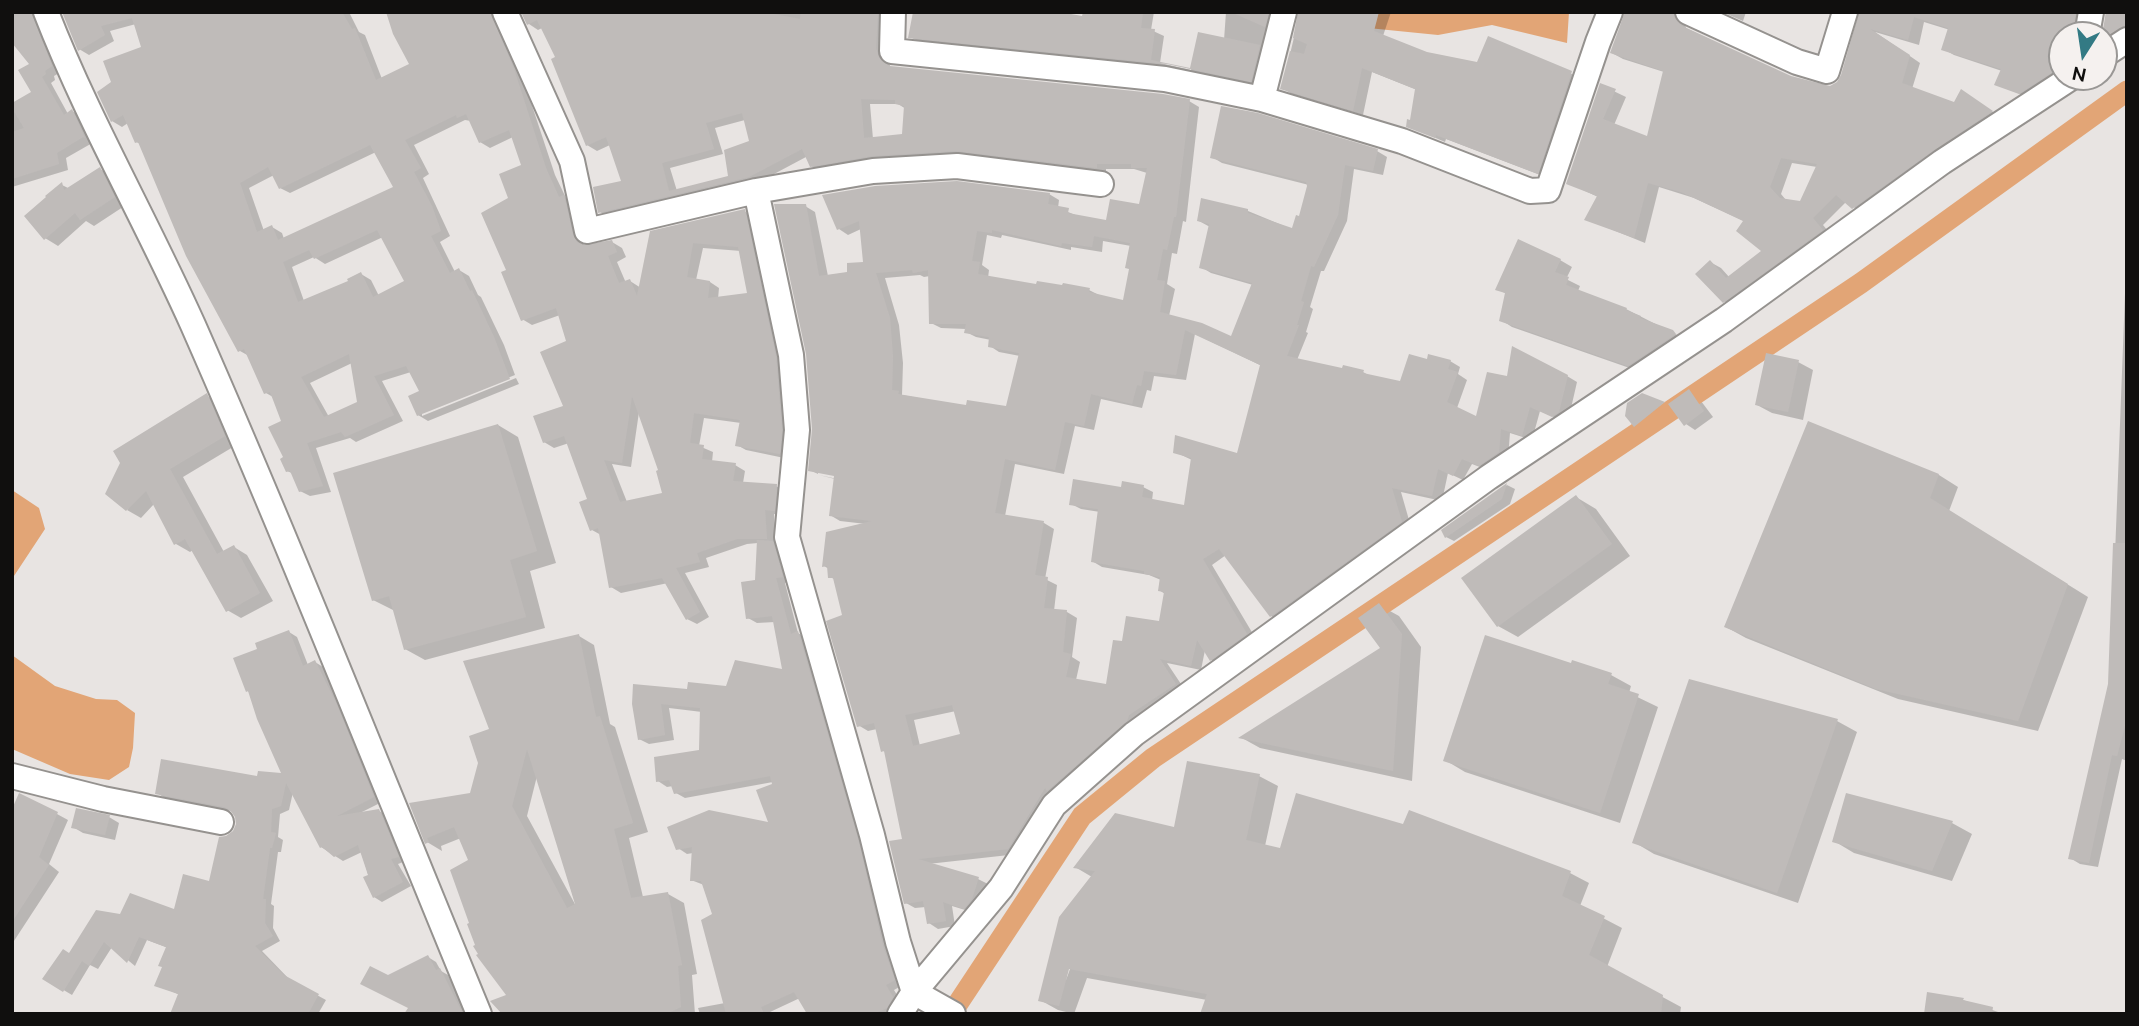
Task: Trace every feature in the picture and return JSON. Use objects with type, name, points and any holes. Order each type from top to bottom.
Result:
[{"type":"street","points":[[46,12],[66,64],[208,360],[306,588],[479,1014]]},
{"type":"street","points":[[505,12],[572,161],[587,231],[756,191],[873,172],[957,166],[1101,184]]},
{"type":"street","points":[[893,12],[892,51],[1165,79],[1262,99],[1402,141],[1530,191],[1548,190],[1610,12]]},
{"type":"street","points":[[1262,99],[1284,12]]},
{"type":"street","points":[[1688,12],[1797,62],[1827,71],[1845,12]]},
{"type":"street","points":[[900,1014],[914,992],[1001,888],[1054,805],[1134,734],[1489,477],[1724,320],[1941,162],[2050,91]]},
{"type":"street","points":[[756,191],[791,355],[797,430],[787,537],[914,992],[953,1014]]},
{"type":"street","points":[[12,776],[103,799],[221,822]]},
{"type":"shaded area","points":[[1369,12],[1569,12],[1567,43],[1492,25],[1438,35],[1368,28]]},
{"type":"shaded area","points":[[12,490],[39,508],[45,529],[12,579]]},
{"type":"shaded area","points":[[12,655],[55,686],[96,699],[117,700],[135,713],[129,767],[109,780],[70,774],[12,749]]},
{"type":"building","points":[[12,12],[31,12],[52,66],[42,77],[64,115],[72,109],[85,138],[57,153],[59,164],[12,179],[12,132],[24,128],[12,108],[12,103],[31,92],[18,70],[29,64],[12,43]]},
{"type":"building","points":[[62,12],[342,12],[352,29],[355,28],[376,80],[409,64],[393,34],[386,12],[490,12],[514,69],[546,168],[559,197],[564,195],[573,235],[577,242],[583,245],[612,240],[617,252],[608,256],[619,283],[630,279],[637,296],[650,231],[745,209],[776,357],[782,430],[780,454],[735,446],[740,420],[694,413],[690,443],[704,445],[702,459],[736,463],[733,481],[777,484],[775,511],[765,510],[767,539],[737,539],[697,553],[700,562],[676,568],[700,612],[686,620],[662,578],[609,588],[598,528],[590,531],[579,502],[587,499],[564,436],[543,443],[533,416],[563,406],[540,352],[566,341],[556,308],[521,321],[501,272],[506,270],[481,213],[508,198],[499,174],[521,165],[509,130],[479,143],[466,114],[457,118],[456,115],[405,140],[421,168],[414,172],[432,206],[441,231],[431,236],[450,273],[459,268],[470,291],[472,290],[510,379],[417,416],[408,396],[419,391],[406,366],[374,376],[394,415],[345,437],[341,432],[307,443],[323,486],[299,492],[290,471],[286,472],[280,459],[283,457],[268,427],[281,421],[270,392],[264,394],[244,349],[238,352],[186,256],[138,142],[135,143],[123,115],[111,122],[97,92],[111,82],[103,61],[141,47],[132,18],[101,26],[105,35],[78,51]],"holes":[[[370,145],[393,187],[278,240],[272,225],[257,232],[240,183],[268,167],[279,189]],[[377,230],[404,281],[373,297],[361,272],[347,279],[348,281],[298,302],[283,262],[309,250],[314,259]],[[693,243],[738,247],[747,293],[708,298],[710,281],[687,277]],[[349,354],[357,402],[324,417],[301,377]],[[632,396],[658,470],[656,471],[662,493],[620,502],[604,460],[622,463]]]},
{"type":"building","points":[[521,12],[762,12],[800,19],[801,12],[878,12],[876,48],[879,58],[890,66],[1190,99],[1176,217],[1167,250],[1163,249],[1157,280],[1165,281],[1160,312],[1202,323],[1231,336],[1252,283],[1199,268],[1209,224],[1197,221],[1201,198],[1248,209],[1248,213],[1292,228],[1296,215],[1299,216],[1307,186],[1306,182],[1210,158],[1221,106],[1258,113],[1378,149],[1373,171],[1345,165],[1338,215],[1314,267],[1311,266],[1301,301],[1304,302],[1299,325],[1287,356],[1342,368],[1343,365],[1364,370],[1363,373],[1400,381],[1409,354],[1427,359],[1428,354],[1451,360],[1448,369],[1458,372],[1447,402],[1476,416],[1487,372],[1507,376],[1512,346],[1568,375],[1559,412],[1552,417],[1530,407],[1522,436],[1501,429],[1499,452],[1479,466],[1462,459],[1453,476],[1438,469],[1432,496],[1392,488],[1402,522],[1270,617],[1219,549],[1203,559],[1247,634],[1210,661],[1197,640],[1191,666],[1160,659],[1176,684],[1129,715],[1127,721],[1047,791],[1045,788],[1008,849],[918,859],[979,877],[972,899],[964,909],[943,902],[946,921],[927,924],[923,901],[904,904],[889,841],[902,839],[884,751],[881,752],[874,723],[857,727],[826,621],[842,615],[833,578],[828,578],[827,566],[822,567],[826,532],[872,521],[829,516],[834,476],[808,471],[812,429],[806,354],[774,204],[806,204],[819,276],[847,272],[847,263],[863,262],[859,221],[837,230],[822,195],[875,186],[957,181],[1050,193],[1048,204],[1069,208],[1068,213],[1106,220],[1110,199],[1139,204],[1147,168],[1131,168],[1131,164],[1097,164],[1097,168],[956,151],[872,156],[810,167],[802,149],[749,177],[598,213],[593,187],[621,181],[606,137],[586,146],[551,59],[555,57],[537,20],[527,25]],"holes":[[[861,99],[895,100],[895,104],[904,106],[902,134],[864,138]],[[742,113],[749,141],[724,150],[728,176],[669,191],[662,163],[714,149],[706,123]],[[992,230],[1061,246],[1062,243],[1092,247],[1094,236],[1130,243],[1125,268],[1129,269],[1123,300],[1089,292],[1090,288],[1063,283],[1037,281],[1036,284],[978,274],[980,262],[972,261],[977,231],[992,233]],[[912,270],[913,273],[928,270],[929,324],[966,324],[964,333],[989,337],[988,347],[1019,353],[1006,406],[967,400],[966,405],[898,394],[899,391],[892,390],[890,318],[876,273]],[[1185,330],[1260,365],[1237,453],[1175,435],[1173,453],[1191,458],[1184,505],[1142,497],[1144,485],[1122,481],[1121,487],[1073,479],[1069,505],[1098,509],[1091,562],[1144,571],[1144,574],[1160,577],[1158,591],[1164,592],[1159,621],[1126,616],[1122,641],[1113,640],[1106,684],[1066,677],[1071,654],[1063,652],[1067,610],[1044,608],[1048,577],[1035,575],[1044,521],[995,513],[1005,459],[1055,470],[1065,422],[1084,426],[1091,394],[1132,404],[1137,385],[1141,386],[1144,371],[1176,375]],[[952,705],[960,734],[913,746],[905,715]]]},
{"type":"building","points":[[913,12],[1060,12],[1082,16],[1083,12],[1143,12],[1141,28],[1155,29],[1151,60],[1190,68],[1198,32],[1260,45],[1251,82],[1167,64],[908,38]]},
{"type":"building","points":[[1231,12],[1269,12],[1265,27]]},
{"type":"building","points":[[1298,12],[1379,12],[1374,31],[1427,52],[1477,62],[1488,36],[1572,71],[1538,174],[1436,135],[1435,138],[1406,127],[1407,119],[1410,120],[1415,89],[1362,68],[1353,111],[1280,89],[1290,51],[1304,54],[1307,44],[1293,38]]},
{"type":"building","points":[[1625,12],[1673,12],[1682,26],[1791,76],[1830,86],[1837,82],[1841,75],[1859,12],[2076,12],[2074,21],[2048,21],[2048,75],[2019,94],[1994,85],[2001,69],[1941,50],[1948,28],[1914,17],[1908,40],[1870,29],[1910,55],[1902,83],[1954,102],[1961,89],[1993,111],[1852,209],[1836,195],[1813,218],[1823,230],[1723,303],[1695,274],[1710,260],[1726,278],[1761,251],[1736,231],[1743,221],[1681,192],[1648,183],[1634,238],[1584,220],[1597,196],[1566,184],[1600,83],[1616,89],[1603,119],[1647,136],[1663,71],[1610,53]],"holes":[[[1781,158],[1817,164],[1800,201],[1780,198],[1770,187]]]},
{"type":"building","points":[[2106,12],[2127,12],[2127,25],[2118,30],[2118,21],[2104,21]]},
{"type":"building","points":[[100,167],[115,197],[80,220],[75,213],[44,240],[24,216],[62,182],[64,190]]},
{"type":"building","points":[[1518,239],[1561,259],[1555,272],[1569,277],[1566,285],[1627,308],[1626,310],[1641,316],[1640,318],[1673,330],[1676,334],[1628,366],[1499,321],[1505,293],[1495,290]]},
{"type":"building","points":[[1766,353],[1799,360],[1788,412],[1755,405]]},
{"type":"building","points":[[1689,389],[1704,411],[1684,426],[1668,404]]},
{"type":"building","points":[[207,393],[225,436],[170,469],[217,554],[234,545],[260,593],[226,612],[185,539],[174,545],[146,491],[126,511],[105,494],[120,463],[113,451]]},
{"type":"building","points":[[1642,393],[1665,402],[1634,427],[1625,416],[1627,403]]},
{"type":"building","points":[[1808,421],[1939,474],[1930,498],[2068,584],[2018,721],[1876,689],[1724,627]]},
{"type":"building","points":[[498,424],[537,551],[510,560],[526,617],[404,650],[389,596],[372,601],[333,473]]},
{"type":"building","points":[[1507,483],[1502,499],[1445,538],[1441,530]]},
{"type":"building","points":[[1576,495],[1612,544],[1497,627],[1461,578]]},
{"type":"building","points":[[757,540],[773,541],[783,577],[776,578],[791,634],[798,631],[858,839],[883,946],[895,980],[886,985],[893,997],[887,1008],[873,1014],[807,1014],[794,992],[761,1007],[764,1014],[726,1014],[701,920],[712,914],[701,881],[690,881],[692,847],[676,850],[667,827],[709,810],[768,822],[756,790],[772,784],[770,776],[674,794],[669,780],[656,782],[654,757],[699,750],[700,708],[661,704],[665,735],[638,740],[632,704],[633,684],[687,689],[688,682],[726,686],[735,660],[782,669],[772,616],[746,619],[741,582],[755,580]]},
{"type":"building","points":[[2113,543],[2127,543],[2127,718],[2117,756],[2112,755],[2089,863],[2068,859],[2108,684]]},
{"type":"building","points":[[1379,603],[1402,634],[1393,771],[1238,738],[1380,648],[1358,618]]},
{"type":"building","points":[[289,630],[303,666],[315,660],[337,705],[374,797],[337,816],[379,809],[399,857],[391,859],[403,882],[373,898],[363,877],[368,875],[358,845],[334,857],[320,848],[286,783],[281,806],[272,809],[271,832],[276,833],[270,848],[263,899],[266,899],[265,923],[273,936],[255,946],[284,975],[319,994],[308,1014],[170,1014],[178,994],[154,986],[166,947],[139,937],[127,963],[104,942],[89,966],[82,961],[63,992],[42,979],[63,949],[69,953],[96,910],[120,914],[130,893],[174,909],[183,874],[209,881],[219,837],[233,831],[235,817],[224,807],[155,794],[161,759],[257,776],[258,771],[281,773],[233,658],[257,649],[255,643]]},
{"type":"building","points":[[579,634],[596,717],[600,716],[633,823],[614,829],[631,898],[668,892],[682,965],[678,966],[681,1007],[666,1014],[502,1014],[490,1001],[506,995],[476,955],[478,954],[467,924],[469,923],[450,870],[468,860],[454,827],[427,838],[429,842],[425,844],[409,803],[470,793],[478,763],[469,736],[489,729],[463,661]],"holes":[[[527,749],[575,904],[567,908],[512,806]]]},
{"type":"building","points":[[1485,635],[1571,663],[1572,660],[1612,673],[1608,684],[1639,694],[1600,813],[1443,761]]},
{"type":"building","points":[[1689,679],[1838,719],[1777,893],[1632,843]]},
{"type":"building","points":[[1187,761],[1260,774],[1246,840],[1280,848],[1296,793],[1403,824],[1409,810],[1571,871],[1562,896],[1605,916],[1589,955],[1663,995],[1661,1014],[1200,1014],[1207,994],[1069,969],[1059,1006],[1038,1001],[1059,917],[1095,871],[1073,868],[1115,813],[1174,827]]},
{"type":"building","points":[[19,793],[58,812],[39,857],[49,865],[12,922],[12,809]]},
{"type":"building","points":[[1846,793],[1953,821],[1932,871],[1832,842]]},
{"type":"building","points":[[76,808],[110,815],[105,835],[71,828]]},
{"type":"building","points":[[428,955],[436,970],[440,968],[463,1014],[404,1014],[408,1008],[360,984],[370,966],[388,975]]},
{"type":"building","points":[[1927,992],[1964,998],[1963,1000],[1993,1007],[1992,1014],[1924,1014]]},
{"type":"waterway","points":[[951,1014],[1082,816],[1153,758],[1861,283],[2127,91]]}]
